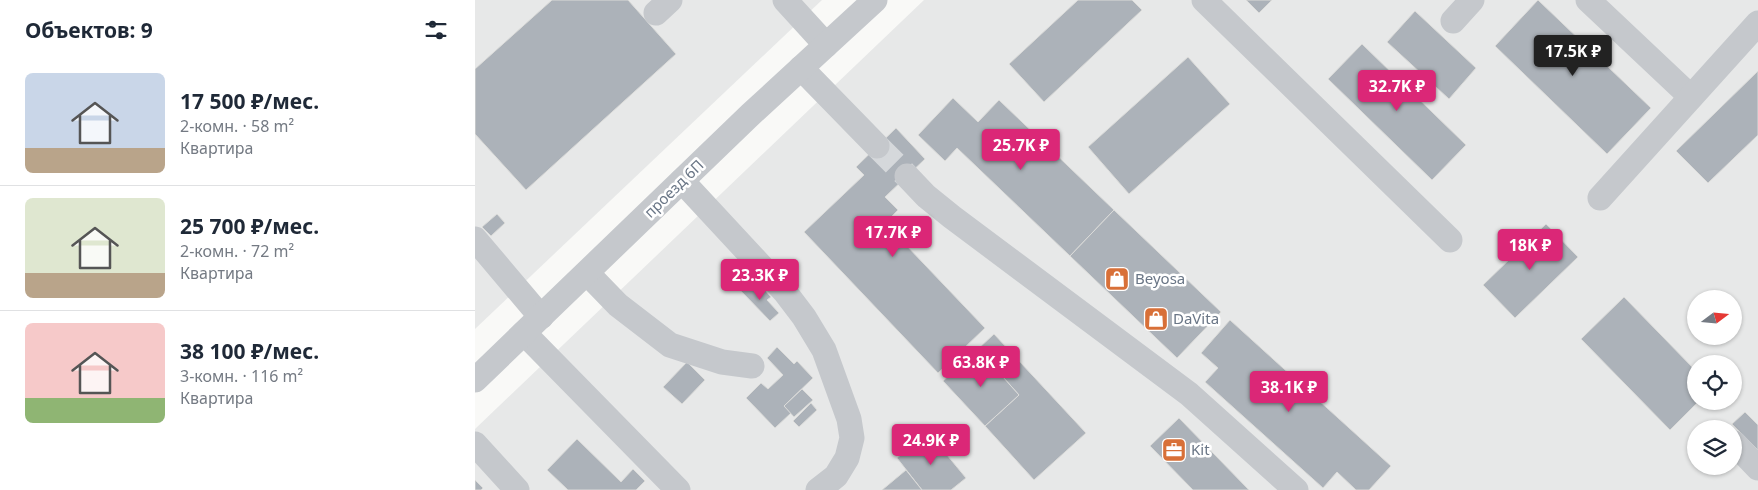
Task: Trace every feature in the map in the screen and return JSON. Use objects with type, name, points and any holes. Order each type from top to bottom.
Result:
[{"type":"street","points":[[785,0],[827,45]]},
{"type":"street","name":"проезд 6П","points":[[475,380],[682,181],[875,0]]},
{"type":"street","points":[[1204,0],[1450,240]]},
{"type":"street","points":[[1453,21],[1472,0]]},
{"type":"street","points":[[1588,0],[1691,97]]},
{"type":"street","points":[[1600,198],[1758,23]]},
{"type":"street","points":[[801,68],[877,146]]},
{"type":"street","points":[[907,176],[925,196],[952,217],[1189,394],[1296,490]]},
{"type":"street","points":[[682,181],[785,292],[804,317],[824,350],[849,419],[852,438],[847,458],[836,476],[818,490]]},
{"type":"street","points":[[475,239],[533,325],[678,490]]},
{"type":"street","points":[[587,273],[618,305],[670,344],[722,362],[752,366]]},
{"type":"street","points":[[475,444],[517,490]]},
{"type":"street","points":[[1742,451],[1758,468]]},
{"type":"shaded area","points":[[475,0],[822,0],[475,329]]},
{"type":"shaded area","points":[[924,0],[1758,0],[1758,490],[475,490],[475,429]]},
{"type":"building","points":[[552,0],[628,0],[676,54],[526,190],[475,134],[475,69]]},
{"type":"building","points":[[1078,0],[1132,0],[1142,10],[1044,102],[1009,64]]},
{"type":"building","points":[[1246,0],[1272,0],[1259,13]]},
{"type":"building","points":[[1538,0],[1651,108],[1607,154],[1495,46]]},
{"type":"building","points":[[1415,11],[1476,68],[1449,99],[1387,42]]},
{"type":"building","points":[[1362,44],[1466,145],[1432,180],[1328,79]]},
{"type":"building","points":[[1188,57],[1230,104],[1129,194],[1088,147]]},
{"type":"building","points":[[1758,71],[1758,135],[1708,183],[1676,151]]},
{"type":"building","points":[[953,98],[978,122],[999,100],[1114,210],[1070,256],[957,148],[945,161],[918,135]]},
{"type":"building","points":[[896,128],[925,159],[885,197],[898,210],[885,223],[985,328],[938,373],[804,232],[864,175],[856,167]]},
{"type":"building","points":[[1114,210],[1221,312],[1177,358],[1070,256]]},
{"type":"building","points":[[497,214],[505,223],[491,236],[482,227]]},
{"type":"building","points":[[1546,224],[1578,257],[1515,318],[1483,285]]},
{"type":"building","points":[[750,282],[760,293],[764,289],[771,297],[767,300],[779,313],[770,321],[741,291]]},
{"type":"building","points":[[1624,297],[1687,362],[1687,410],[1690,410],[1670,430],[1581,339]]},
{"type":"building","points":[[1230,320],[1391,466],[1369,490],[1356,490],[1337,472],[1323,488],[1205,382],[1218,368],[1201,353]]},
{"type":"building","points":[[994,334],[1086,433],[1034,480],[985,426],[1019,395],[978,349]]},
{"type":"building","points":[[777,347],[794,364],[797,361],[813,378],[784,406],[791,413],[775,428],[746,398],[761,383],[768,389],[783,375],[767,358]]},
{"type":"building","points":[[978,349],[1019,395],[985,426],[943,381]]},
{"type":"building","points":[[687,362],[705,380],[682,404],[663,387]]},
{"type":"building","points":[[802,389],[813,400],[794,417],[784,406]]},
{"type":"building","points":[[811,403],[817,410],[799,427],[793,421]]},
{"type":"building","points":[[1745,412],[1758,425],[1758,450],[1742,434],[1742,420],[1736,420]]},
{"type":"building","points":[[1179,418],[1249,490],[1193,490],[1150,446]]},
{"type":"building","points":[[928,432],[966,478],[951,490],[922,490],[897,458]]},
{"type":"building","points":[[577,439],[621,482],[633,469],[645,481],[636,490],[568,490],[547,470]]},
{"type":"building","points":[[906,470],[922,490],[882,490]]},
{"type":"building","points":[[475,480],[483,488],[481,490],[475,490]]},
{"type":"tunnel","points":[[877,146],[907,176]]},
{"type":"place","name":"Beyosa","points":[[1117,279]]},
{"type":"place","name":"DaVita","points":[[1156,319]]},
{"type":"place","name":"Kit","points":[[1174,450]]}]
